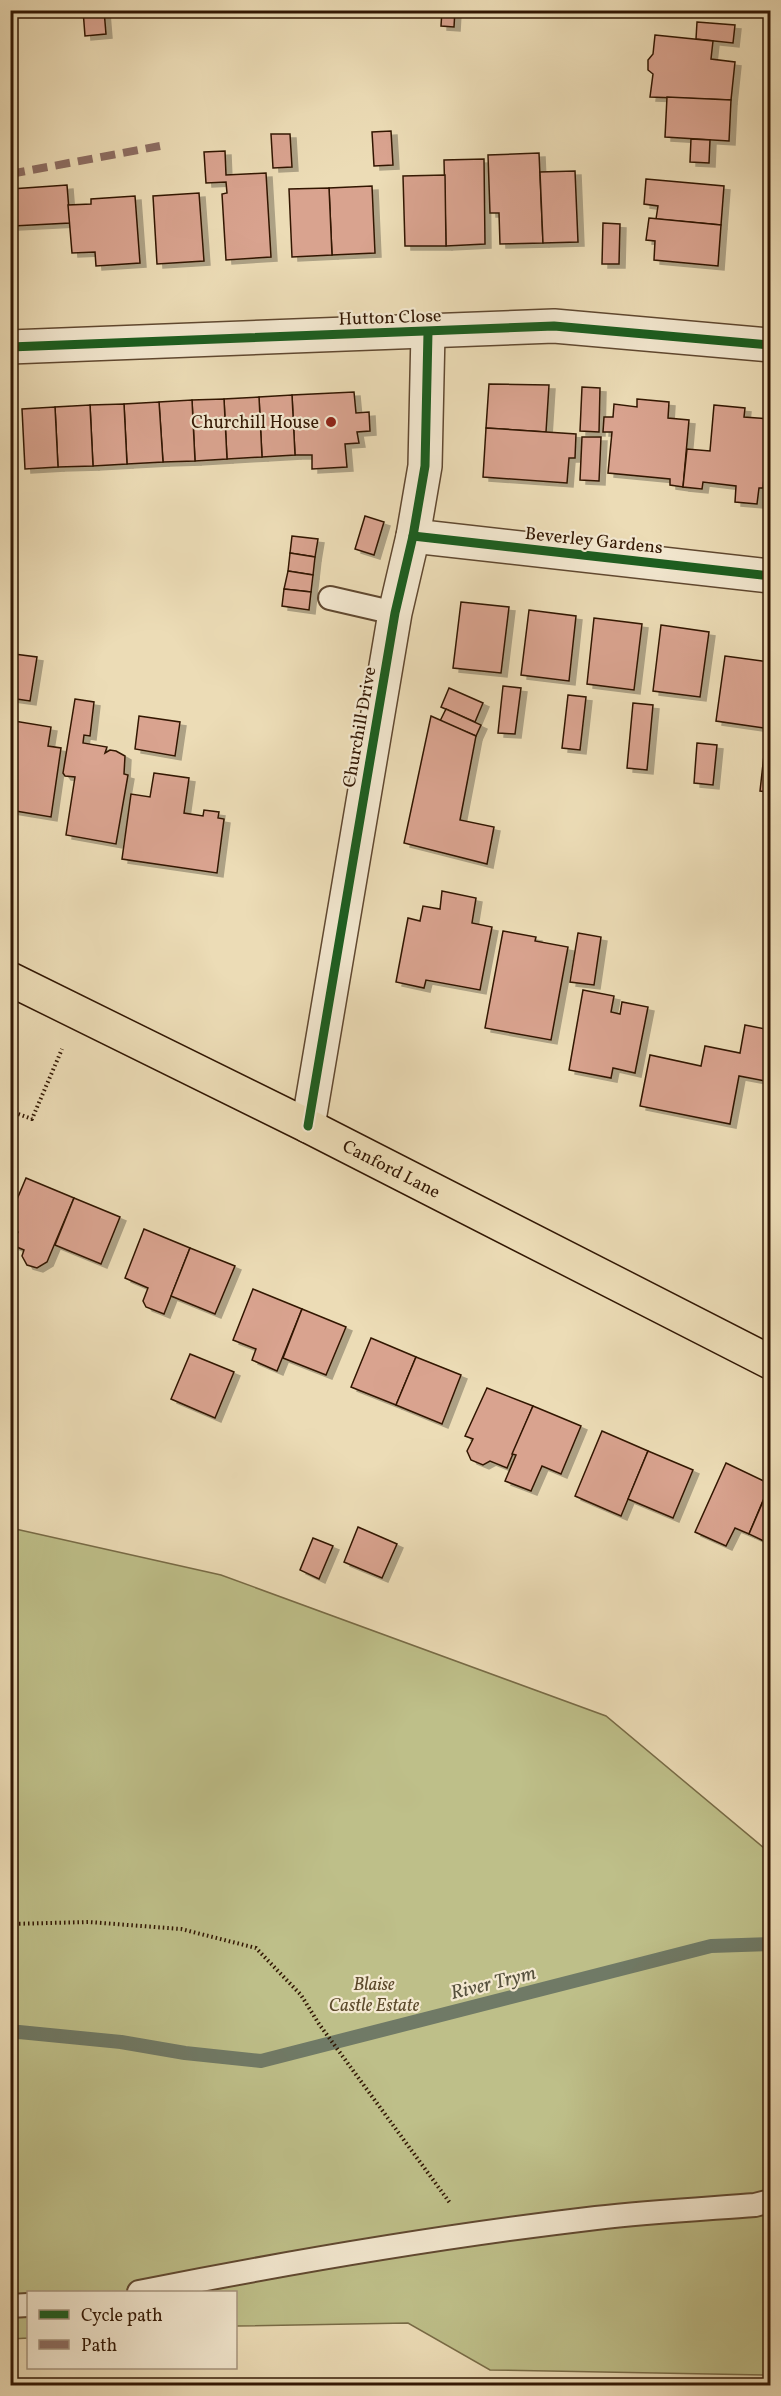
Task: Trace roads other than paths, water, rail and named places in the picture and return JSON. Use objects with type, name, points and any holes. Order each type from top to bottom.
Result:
[{"type":"main road","name":"Canford Lane","points":[[10,979],[308,1126],[771,1362]]},
{"type":"street","name":"Hutton Close","points":[[10,347],[554,326],[771,345]]},
{"type":"street","name":"Churchill Drive","points":[[308,1126],[395,613],[413,536],[425,466],[428,332]]},
{"type":"street","name":"Beverley Gardens","points":[[413,536],[771,576]]},
{"type":"lane","points":[[330,598],[395,613]]},
{"type":"lane","points":[[144,2291],[273,2265],[448,2239],[597,2218],[755,2205],[771,2201]]},
{"type":"lane","points":[[10,2306],[27,2305]]},
{"type":"waterway","name":"River Trym","points":[[10,2034],[19,2032],[121,2042],[185,2053],[261,2061],[711,1946],[770,1944]]},
{"type":"place","name":"Churchill House","points":[[331,422]]},
{"type":"park label","name":"Blaise Castle Estate","points":[[374,1994]]}]
